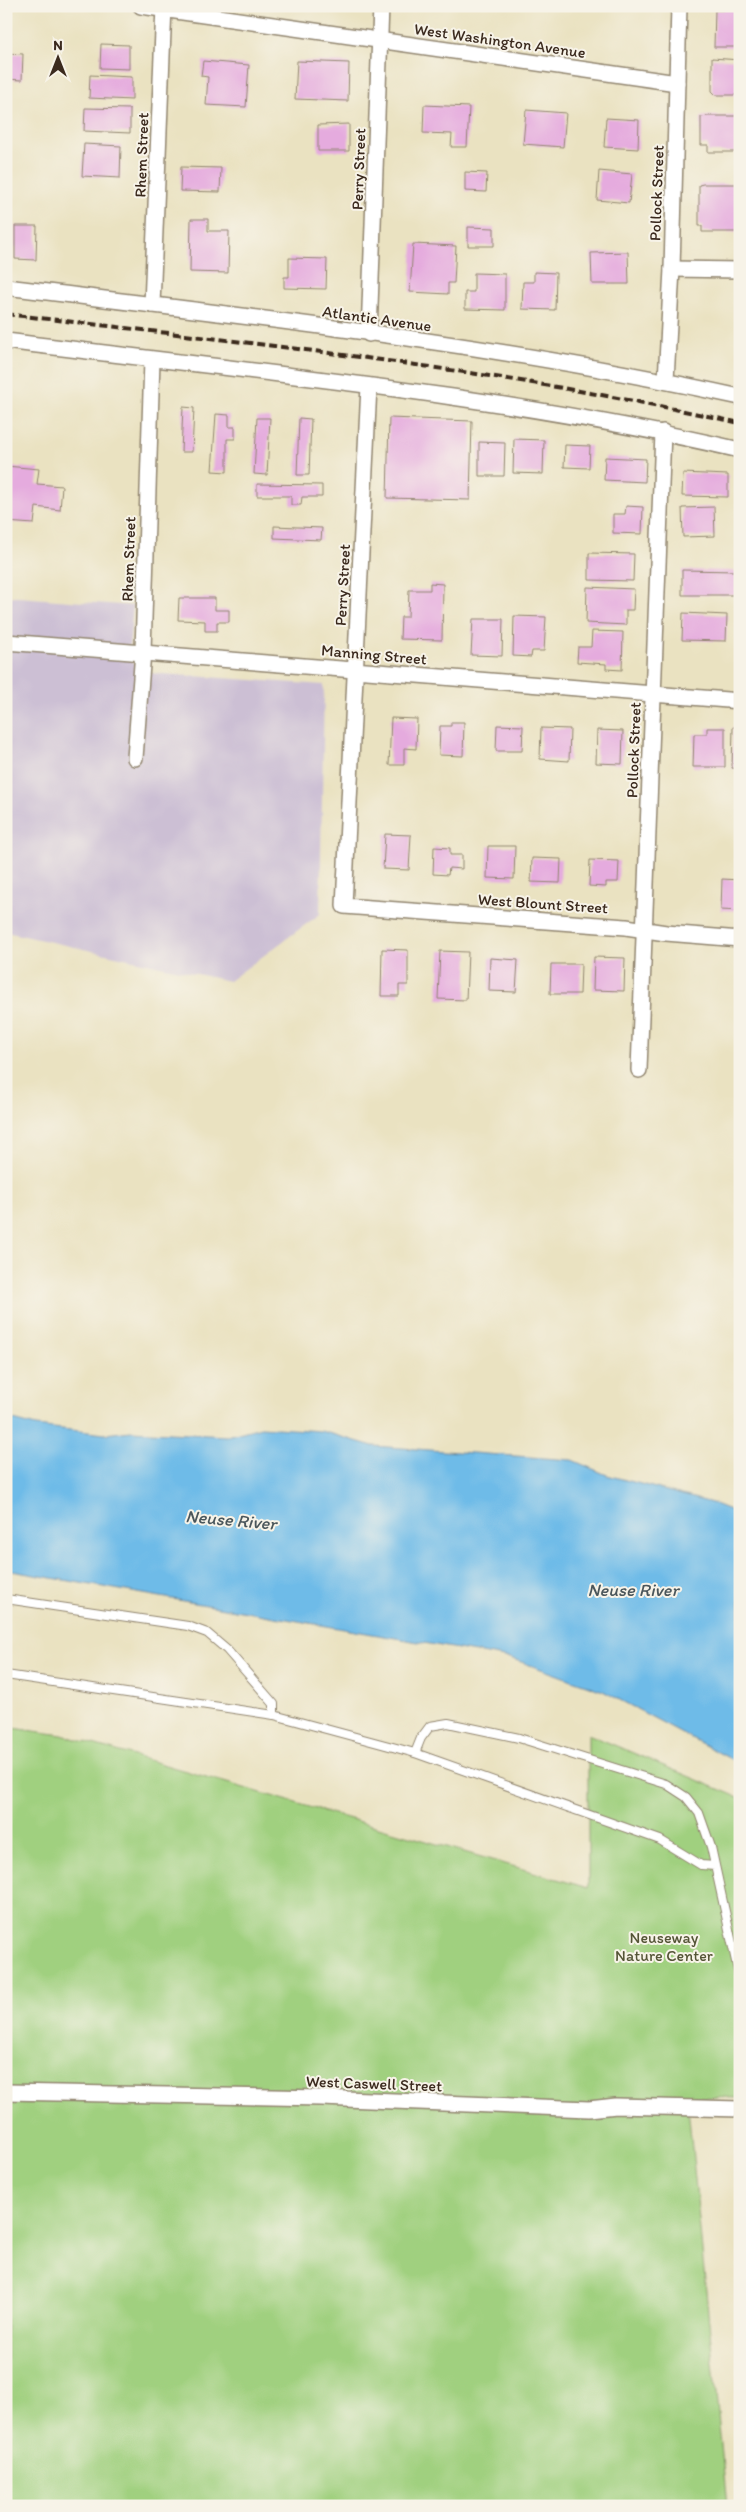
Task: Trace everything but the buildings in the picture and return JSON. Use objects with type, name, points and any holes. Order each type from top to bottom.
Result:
[{"type":"street","name":"West Washington Avenue","points":[[141,6],[677,83]]},
{"type":"street","name":"Perry Street","points":[[369,334],[381,6]]},
{"type":"street","name":"Pollock Street","points":[[666,380],[672,269],[679,6]]},
{"type":"street","name":"Rhem Street","points":[[152,305],[164,8]]},
{"type":"street","points":[[672,269],[740,270]]},
{"type":"street","name":"Atlantic Avenue","points":[[6,287],[369,334],[518,356],[666,380],[740,397]]},
{"type":"street","points":[[6,342],[369,386],[514,407],[663,432],[740,450]]},
{"type":"street","name":"Rhem Street","points":[[135,758],[143,652],[152,360]]},
{"type":"street","name":"Perry Street","points":[[344,906],[369,386]]},
{"type":"street","name":"Pollock Street","points":[[639,1070],[663,432]]},
{"type":"street","name":"Manning Street","points":[[6,642],[740,701]]},
{"type":"street","name":"West Blount Street","points":[[344,906],[740,939]]},
{"type":"street","name":"West Caswell Street","points":[[6,2092],[321,2098],[589,2109],[616,2106],[740,2109]]},
{"type":"lane","points":[[6,1599],[188,1626],[207,1633],[227,1650],[274,1704],[274,1715]]},
{"type":"lane","points":[[6,1675],[274,1715],[415,1753],[660,1840],[701,1865],[715,1866]]},
{"type":"lane","points":[[415,1753],[421,1738],[430,1726],[448,1723],[519,1738],[666,1784],[686,1797],[699,1813],[715,1866],[740,1980]]},
{"type":"shaded area","points":[[6,596],[133,606],[128,658],[148,673],[324,685],[320,914],[229,981],[6,932]]},
{"type":"green space","name":"Neuseway Nature Center","points":[[6,1727],[62,1735],[588,1888],[588,1734],[740,1798],[740,2098],[687,2097],[727,2506],[6,2506]]},
{"type":"water","name":"Neuse River","points":[[6,1418],[36,1426],[105,1434],[131,1431],[227,1436],[261,1427],[321,1431],[373,1446],[572,1460],[607,1475],[712,1503],[740,1514],[740,1764],[603,1691],[510,1658],[6,1570]]},
{"type":"railway","points":[[6,314],[283,347],[466,372],[558,387],[740,423]]}]
